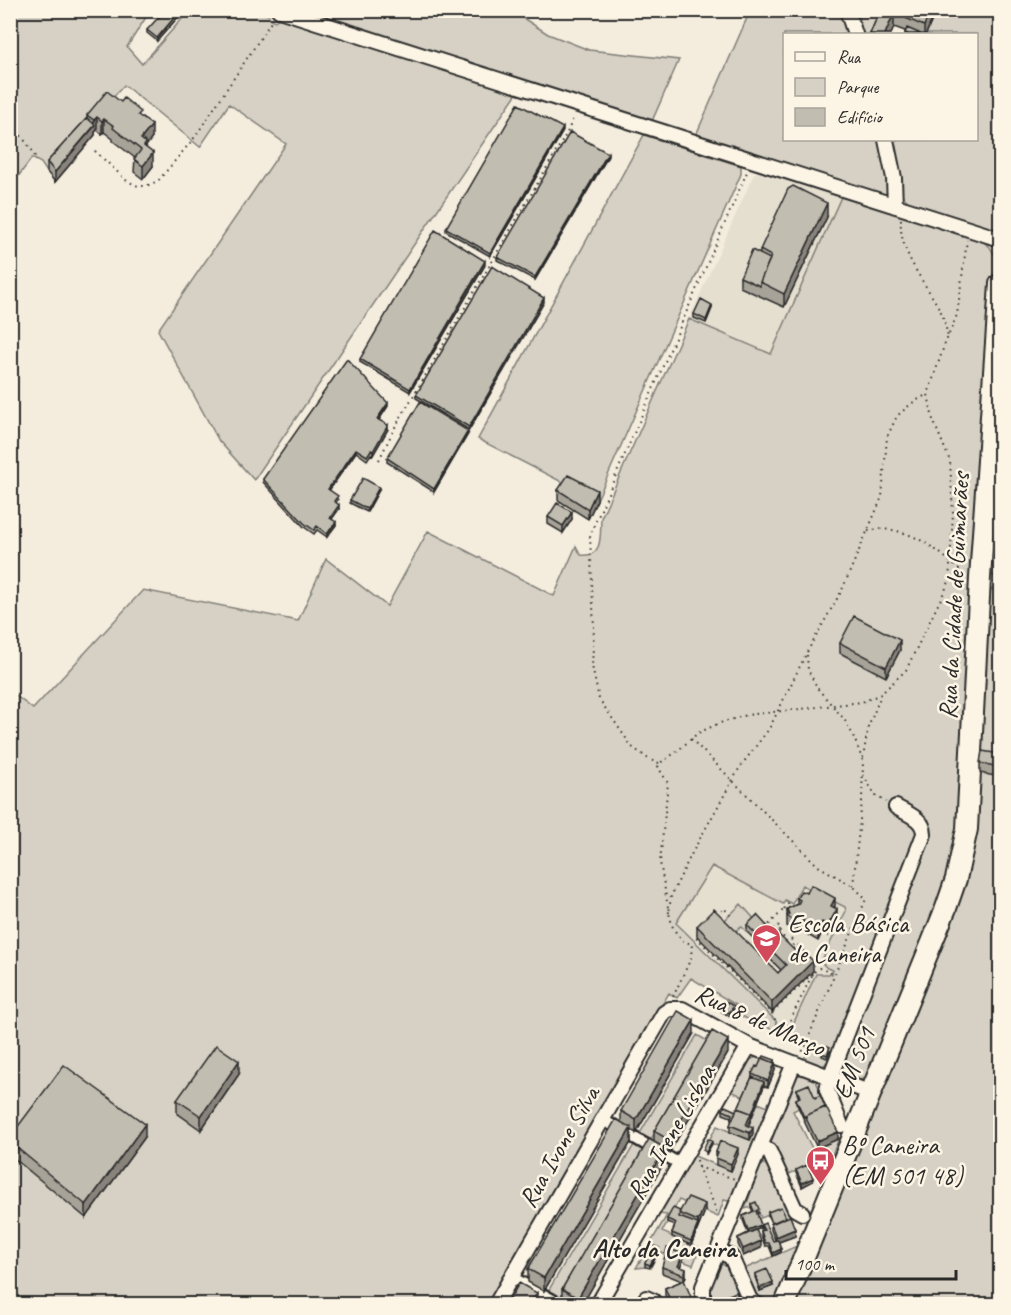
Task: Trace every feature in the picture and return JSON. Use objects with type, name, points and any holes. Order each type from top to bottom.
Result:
[{"type":"main road","name":"Rua da Cidade de Guimarães","points":[[946,908],[958,871],[967,829],[980,578],[1000,284]]},
{"type":"main road","name":"EM 501","points":[[785,1305],[946,908]]},
{"type":"street","points":[[847,10],[855,33]]},
{"type":"street","points":[[276,14],[1000,239]]},
{"type":"street","points":[[886,141],[899,207]]},
{"type":"street","points":[[841,1125],[827,1090],[830,1077],[924,834],[924,827],[920,821],[893,806]]},
{"type":"street","name":"Rua 8 de Março","points":[[664,1013],[670,1009],[682,1008],[749,1046],[871,1093]]},
{"type":"street","name":"Rua Ivone Silva","points":[[496,1305],[664,1013]]},
{"type":"street","name":"Rua Irene Lisboa","points":[[598,1305],[749,1046]]},
{"type":"street","points":[[703,1305],[703,1287],[796,1063]]},
{"type":"street","points":[[603,1120],[680,1164]]},
{"type":"street","points":[[760,1148],[769,1151],[795,1209],[802,1213]]},
{"type":"street","points":[[718,1251],[731,1257],[750,1300],[756,1305]]},
{"type":"street","points":[[512,1277],[560,1305]]},
{"type":"path","points":[[95,151],[127,181],[138,186],[146,186],[158,181],[195,137],[276,14]]},
{"type":"path","points":[[379,460],[394,429],[567,133],[578,106]]},
{"type":"path","points":[[10,121],[34,153],[36,160]]},
{"type":"path","points":[[660,763],[650,760],[632,747],[599,699],[592,666],[594,628],[590,536],[752,161]]},
{"type":"path","points":[[899,207],[900,228],[909,257],[943,316],[948,337]]},
{"type":"path","points":[[664,1013],[691,958],[693,944],[682,941],[673,928],[669,913],[660,862],[668,783],[658,767],[660,763],[698,733],[720,723],[747,715],[862,702],[881,694],[906,670],[949,582],[953,513],[950,462],[933,420],[928,394],[957,315],[967,237]]},
{"type":"path","points":[[669,913],[671,896],[692,853],[740,767],[769,729],[807,652],[842,590],[882,497],[887,437],[897,416],[912,403],[928,394]]},
{"type":"path","points":[[868,531],[880,528],[901,531],[932,547],[966,577],[980,578]]},
{"type":"path","points":[[807,652],[808,670],[818,689],[834,706],[854,735],[863,761]]},
{"type":"path","points":[[853,886],[863,761],[868,728],[881,694]]},
{"type":"path","points":[[691,739],[818,866],[853,886],[866,899],[796,1063]]},
{"type":"path","points":[[863,775],[876,796],[893,806]]},
{"type":"path","points":[[759,923],[764,929],[789,902]]},
{"type":"path","points":[[717,915],[724,908],[730,915]]},
{"type":"path","points":[[784,909],[791,911]]},
{"type":"path","points":[[771,920],[774,931],[787,941],[787,945],[793,946],[795,952],[799,952],[805,958]]},
{"type":"path","points":[[702,929],[695,936],[772,1013],[777,1024],[785,1030],[815,972]]},
{"type":"path","points":[[810,964],[815,972]]},
{"type":"path","points":[[772,1013],[819,968],[832,973]]},
{"type":"path","points":[[696,1157],[716,1209],[716,1216]]},
{"type":"path","points":[[698,1167],[725,1177],[740,1179]]},
{"type":"shaded area","points":[[758,172],[841,197],[771,354],[689,319],[754,174]]},
{"type":"shaded area","name":"Escola Básica de Caneira","points":[[712,866],[783,903],[800,869],[862,901],[803,1043],[759,1014],[676,923]]},
{"type":"green space","points":[[11,11],[150,11],[127,47],[142,64],[189,11],[256,11],[269,15],[270,19],[275,21],[279,18],[517,93],[254,480],[219,441],[158,330],[286,144],[229,104],[200,147],[124,85],[47,172],[41,163],[32,158],[11,186]]},
{"type":"green space","points":[[311,11],[512,11],[548,34],[589,50],[679,60],[652,121]]},
{"type":"green space","points":[[750,11],[842,11],[851,33],[783,33],[783,141],[881,141],[890,193],[885,196],[696,135]]},
{"type":"green space","points":[[854,11],[885,11],[876,33],[862,33]]},
{"type":"green space","points":[[936,11],[1000,11],[1000,175],[997,230],[911,205],[902,195],[892,141],[978,141],[978,33],[926,33]]},
{"type":"green space","points":[[644,135],[741,166],[741,174],[597,500],[478,439]]},
{"type":"green space","points":[[841,197],[909,215],[978,238],[990,247],[997,259],[985,394],[957,854],[872,1073],[859,1081],[842,1074],[840,1063],[931,831],[929,820],[895,799],[888,808],[916,824],[919,829],[831,1058],[823,1066],[804,1059],[809,1049],[789,1033],[816,974],[832,974],[833,970],[821,962],[846,911],[845,907],[802,885],[792,904],[785,900],[783,904],[712,866],[676,923],[776,1021],[780,1030],[776,1031],[743,1017],[746,1011],[691,978],[677,998],[669,993],[488,1304],[11,1304],[10,742],[14,737],[11,740],[11,692],[33,709],[143,590],[298,621],[326,559],[387,606],[428,531],[554,596],[576,546],[581,555],[594,553],[597,549],[601,518],[689,319],[771,354]]},
{"type":"green space","points":[[996,473],[1000,474],[1000,581],[989,570]]},
{"type":"green space","points":[[992,589],[1000,591],[1000,1304],[789,1304],[822,1220],[880,1097],[956,879],[980,755]]},
{"type":"green space","points":[[741,904],[757,922],[747,932],[741,926],[735,932],[724,921]]},
{"type":"green space","points":[[697,1035],[709,1042],[650,1141],[639,1135]]},
{"type":"green space","points":[[756,1057],[765,1058],[744,1097],[729,1090],[739,1075],[742,1076],[750,1060]]},
{"type":"green space","points":[[802,1074],[815,1079],[823,1097],[815,1101],[797,1093],[800,1101],[796,1103],[799,1108],[793,1111],[813,1150],[839,1138],[832,1155],[785,1176],[770,1139],[796,1076]]},
{"type":"green space","points":[[758,1103],[768,1107],[732,1202],[724,1200],[718,1217],[679,1200],[662,1232],[700,1248],[693,1265],[654,1250],[645,1267],[636,1268],[667,1215],[658,1214],[692,1155],[731,1171],[737,1154],[708,1142],[717,1126],[750,1140],[746,1132]]},
{"type":"green space","points":[[635,1143],[646,1150],[559,1300],[547,1293]]},
{"type":"green space","points":[[761,1163],[770,1166],[792,1221],[787,1224],[781,1210],[761,1218],[756,1206],[745,1209]]},
{"type":"green space","points":[[814,1203],[818,1204],[778,1304],[764,1304],[766,1299],[752,1294],[742,1270],[797,1246],[801,1241],[800,1238]]},
{"type":"green space","points":[[719,1263],[730,1268],[742,1296],[721,1304],[708,1304],[708,1292]]},
{"type":"building","points":[[165,10],[179,12],[157,38],[147,30]]},
{"type":"building","points":[[880,10],[930,10],[924,26],[894,13],[885,33],[870,33]]},
{"type":"building","points":[[907,28],[919,33],[905,33]]},
{"type":"building","points":[[107,91],[121,102],[124,98],[141,112],[138,115],[152,125],[141,139],[146,143],[144,146],[153,153],[143,166],[134,159],[141,150],[104,119],[102,121],[97,117],[94,120],[87,115]]},
{"type":"building","points":[[518,104],[563,128],[490,253],[446,228]]},
{"type":"building","points":[[87,118],[95,125],[55,172],[47,162]]},
{"type":"building","points":[[570,132],[608,153],[535,277],[497,257]]},
{"type":"building","points":[[793,186],[827,203],[784,294],[760,282],[771,256],[760,250],[788,189]]},
{"type":"building","points":[[435,230],[485,261],[410,389],[360,359]]},
{"type":"building","points":[[752,250],[770,259],[760,286],[740,277]]},
{"type":"building","points":[[492,266],[544,298],[469,427],[416,395]]},
{"type":"building","points":[[701,299],[712,305],[706,320],[694,314]]},
{"type":"building","points":[[347,359],[388,403],[377,419],[388,425],[373,451],[371,450],[367,456],[356,449],[328,489],[338,496],[334,501],[339,505],[330,518],[336,522],[327,534],[317,526],[314,530],[304,523],[263,479]]},
{"type":"building","points":[[420,402],[468,431],[434,489],[387,458]]},
{"type":"building","points":[[568,475],[597,490],[588,509],[558,490]]},
{"type":"building","points":[[363,478],[379,487],[367,509],[350,500]]},
{"type":"building","points":[[557,503],[572,512],[563,526],[548,517]]},
{"type":"building","points":[[854,616],[900,640],[886,667],[840,643]]},
{"type":"building","points":[[982,751],[1000,754],[1000,767],[980,763]]},
{"type":"building","points":[[811,885],[835,898],[831,906],[837,909],[828,925],[822,922],[818,931],[803,922],[804,919],[797,918],[794,921],[787,916],[789,914],[787,909],[798,904],[800,900],[797,898],[801,891],[807,893]]},
{"type":"building","points":[[714,909],[778,973],[786,965],[764,943],[776,932],[798,954],[802,950],[813,961],[772,1002],[697,926]]},
{"type":"building","points":[[757,915],[767,926],[757,935],[747,925]]},
{"type":"building","points":[[725,1001],[734,1006],[729,1013],[721,1008]]},
{"type":"building","points":[[678,1011],[694,1020],[636,1120],[621,1111]]},
{"type":"building","points":[[712,1031],[728,1040],[669,1140],[654,1131]]},
{"type":"building","points":[[216,1045],[239,1061],[201,1116],[177,1100]]},
{"type":"building","points":[[825,1045],[830,1047],[827,1055],[822,1053]]},
{"type":"building","points":[[764,1056],[775,1060],[774,1063],[763,1058]]},
{"type":"building","points":[[762,1058],[775,1063],[768,1081],[752,1074]]},
{"type":"building","points":[[64,1065],[145,1124],[86,1205],[10,1142],[10,1137]]},
{"type":"building","points":[[752,1077],[764,1082],[751,1116],[751,1113],[738,1108]]},
{"type":"building","points":[[809,1084],[815,1098],[820,1095],[825,1107],[804,1117],[796,1099],[800,1097],[797,1089]]},
{"type":"building","points":[[725,1106],[736,1111],[733,1119],[732,1114],[723,1110]]},
{"type":"building","points":[[826,1107],[838,1132],[817,1141],[805,1116]]},
{"type":"building","points":[[737,1108],[751,1113],[746,1125],[753,1128],[750,1133],[730,1125]]},
{"type":"building","points":[[616,1119],[631,1128],[544,1278],[528,1269]]},
{"type":"building","points":[[649,1139],[665,1148],[578,1298],[562,1289]]},
{"type":"building","points":[[708,1139],[712,1141],[706,1152],[703,1150]]},
{"type":"building","points":[[720,1141],[738,1148],[731,1164],[716,1158]]},
{"type":"building","points":[[807,1165],[813,1178],[802,1183],[796,1170]]},
{"type":"building","points":[[688,1197],[705,1204],[698,1221],[679,1213]]},
{"type":"building","points":[[756,1202],[759,1209],[756,1211],[761,1225],[748,1230],[743,1216],[754,1211],[751,1204]]},
{"type":"building","points":[[781,1207],[786,1217],[772,1223],[768,1212]]},
{"type":"building","points":[[673,1208],[680,1211],[679,1217],[698,1224],[691,1241],[672,1233],[676,1223],[667,1219]]},
{"type":"building","points":[[790,1216],[795,1229],[776,1237],[771,1224]]},
{"type":"building","points":[[765,1223],[773,1241],[778,1240],[781,1249],[773,1253],[769,1243],[765,1243],[761,1231],[764,1230],[761,1225]]},
{"type":"building","points":[[756,1230],[761,1241],[743,1249],[738,1238]]},
{"type":"building","points":[[654,1246],[659,1248],[650,1265],[645,1263]]},
{"type":"building","points":[[667,1248],[683,1254],[678,1266],[686,1269],[684,1275],[662,1267]]},
{"type":"building","points":[[767,1269],[773,1282],[760,1288],[755,1274]]},
{"type":"building","points":[[684,1280],[691,1297],[672,1305],[665,1288]]},
{"type":"building","points":[[519,1283],[537,1293],[530,1305],[507,1305]]},
{"type":"building","points":[[736,1292],[741,1305],[719,1305],[717,1300]]},
{"type":"place","name":"Escola Básica de Caneira","points":[[767,964]]},
{"type":"place","name":"Bº Caneira (EM 501 48)","points":[[821,1186]]},
{"type":"district","name":"Alto da Caneira","points":[[664,1248]]}]
